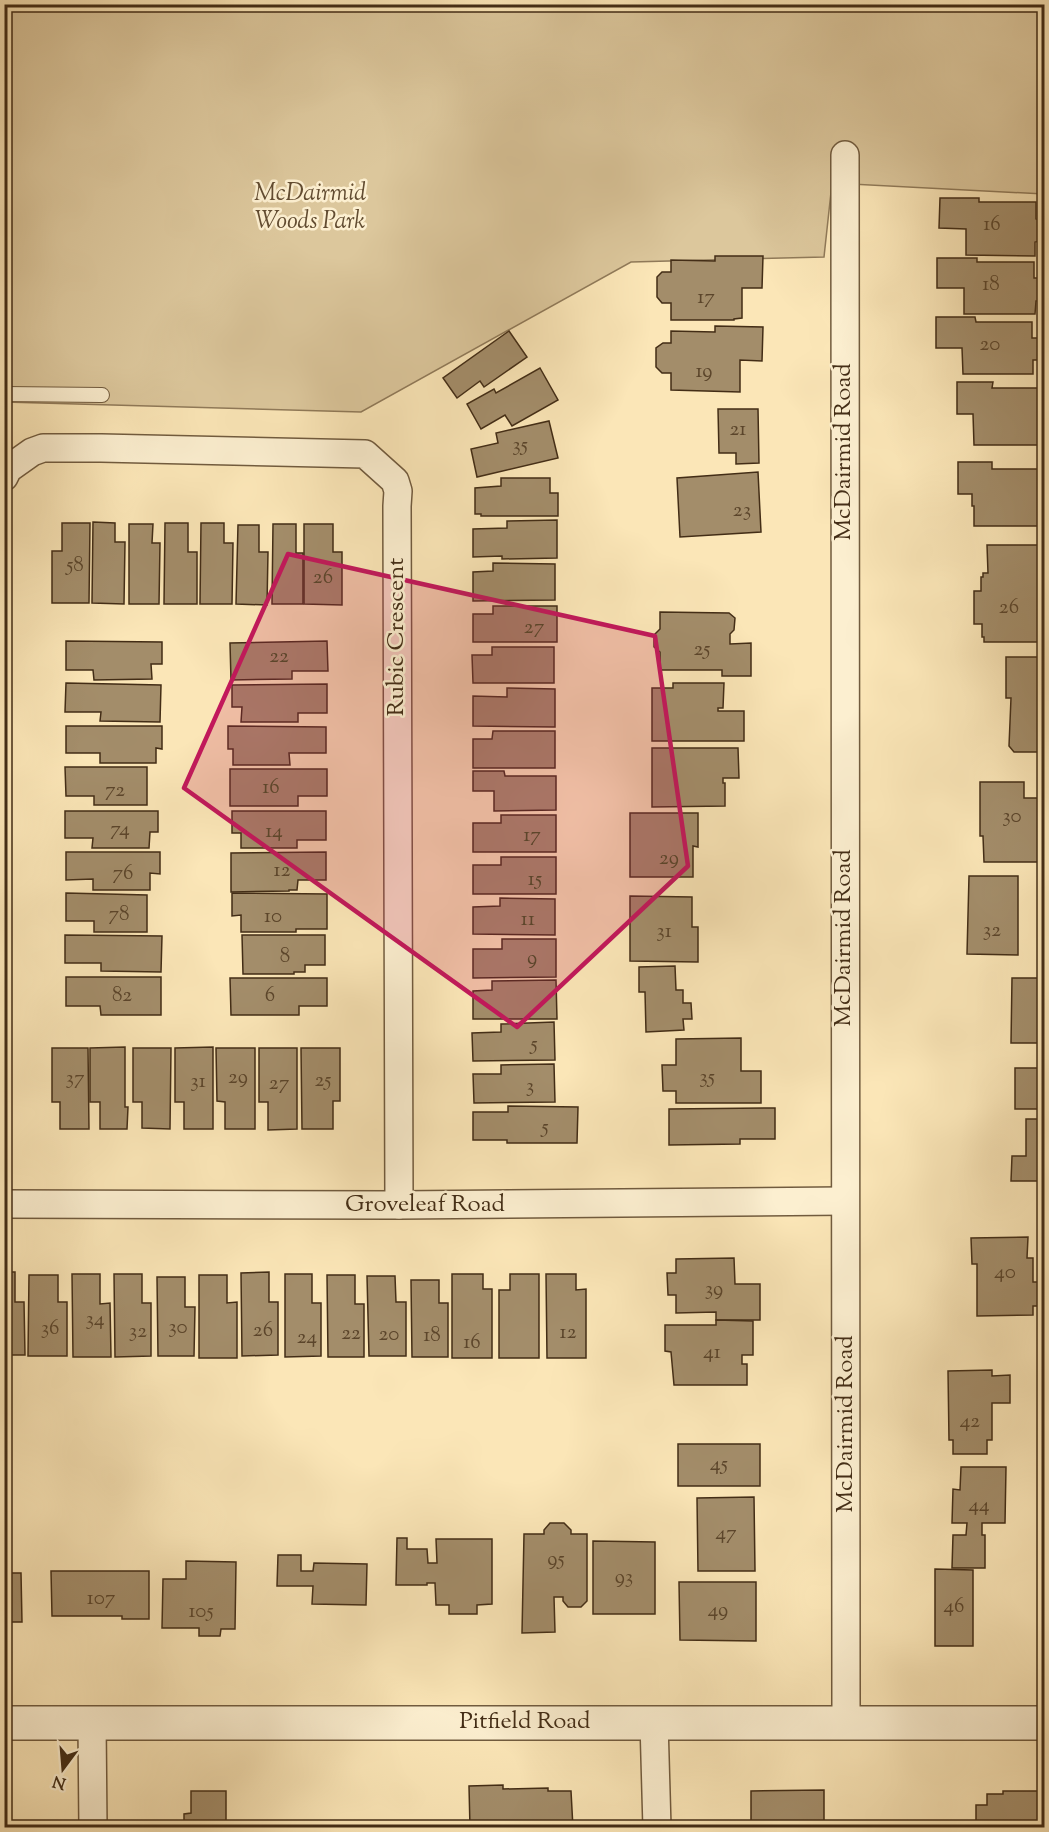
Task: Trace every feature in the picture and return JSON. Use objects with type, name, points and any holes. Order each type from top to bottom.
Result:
[{"type":"street","name":"McDairmid Road","points":[[844,155],[846,1721]]},
{"type":"street","name":"Rubic Crescent","points":[[4,477],[8,469],[32,452],[43,448],[101,448],[364,454],[395,481],[398,491],[399,1206]]},
{"type":"street","name":"Groveleaf Road","points":[[4,1204],[399,1206],[845,1201]]},
{"type":"street","name":"Pitfield Road","points":[[4,1723],[846,1721],[1044,1723]]},
{"type":"street","points":[[654,1722],[657,1827]]},
{"type":"street","points":[[92,1723],[93,1827]]},
{"type":"lane","points":[[4,394],[102,395]]},
{"type":"highlighted area","points":[[288,554],[655,636],[688,866],[517,1027],[184,788]]},
{"type":"green space","name":"McDairmid Woods Park","points":[[5,5],[1044,5],[1044,194],[832,183],[824,257],[631,262],[361,412],[5,402]]},
{"type":"building","points":[[940,198],[979,198],[979,202],[1036,202],[1036,219],[1044,221],[1044,240],[1035,242],[1035,256],[966,255],[966,229],[939,228]]},
{"type":"building","points":[[715,256],[763,256],[762,288],[742,288],[742,318],[671,320],[671,303],[662,303],[657,297],[657,277],[662,272],[671,272],[671,260],[715,261]]},
{"type":"building","points":[[937,258],[977,258],[977,262],[1034,262],[1034,278],[1041,278],[1044,282],[1044,297],[1041,301],[1036,301],[1035,314],[964,314],[964,288],[937,288]]},
{"type":"building","points":[[936,317],[975,317],[976,322],[1032,322],[1032,338],[1040,338],[1044,343],[1044,354],[1040,360],[1033,360],[1033,374],[963,374],[962,348],[936,348]]},
{"type":"building","points":[[715,326],[763,327],[762,361],[740,360],[740,392],[671,390],[671,373],[662,373],[656,367],[656,348],[663,343],[671,343],[671,331],[715,332]]},
{"type":"building","points":[[509,331],[527,357],[484,387],[480,381],[457,398],[443,378]]},
{"type":"building","points":[[540,368],[558,400],[512,426],[505,415],[481,429],[467,404],[494,389],[496,393]]},
{"type":"building","points":[[957,382],[993,382],[992,388],[1039,388],[1040,445],[974,445],[973,414],[957,414]]},
{"type":"building","points":[[718,409],[758,409],[759,463],[736,464],[736,453],[719,453]]},
{"type":"building","points":[[549,421],[558,458],[477,477],[471,449],[498,443],[496,433]]},
{"type":"building","points":[[958,462],[992,462],[992,469],[1040,469],[1040,526],[974,526],[972,494],[958,494]]},
{"type":"building","points":[[758,472],[761,532],[680,537],[677,478]]},
{"type":"building","points":[[501,478],[550,478],[550,493],[558,493],[558,516],[481,516],[481,514],[475,514],[475,488],[501,486]]},
{"type":"building","points":[[557,520],[557,558],[473,557],[473,529],[507,528],[507,521]]},
{"type":"building","points":[[93,522],[115,523],[115,542],[125,542],[124,604],[92,603]]},
{"type":"building","points":[[62,523],[90,523],[89,603],[52,603],[52,551],[62,551]]},
{"type":"building","points":[[165,523],[188,523],[188,552],[197,552],[197,604],[164,604]]},
{"type":"building","points":[[201,523],[224,523],[224,543],[233,543],[232,604],[200,604]]},
{"type":"building","points":[[129,524],[153,524],[152,543],[160,543],[159,604],[129,604]]},
{"type":"building","points":[[273,524],[296,524],[296,553],[303,553],[303,604],[272,604]]},
{"type":"building","points":[[304,524],[333,524],[333,552],[342,552],[342,605],[304,604]]},
{"type":"building","points":[[238,525],[259,525],[259,552],[268,552],[267,605],[236,604]]},
{"type":"building","points":[[987,545],[1038,545],[1038,579],[1044,579],[1044,642],[984,642],[982,624],[974,624],[974,591],[981,591],[981,577],[983,573],[988,573]]},
{"type":"building","points":[[493,563],[555,564],[555,600],[473,601],[473,572],[493,571]]},
{"type":"building","points":[[493,606],[557,606],[557,642],[473,642],[473,614],[493,614]]},
{"type":"building","points":[[660,612],[729,613],[735,618],[734,630],[730,634],[730,644],[751,643],[751,676],[722,676],[722,670],[660,670],[660,652],[654,647],[654,635],[660,629]]},
{"type":"building","points":[[66,641],[162,642],[162,664],[151,664],[152,679],[94,680],[93,670],[66,670]]},
{"type":"building","points":[[327,641],[328,671],[292,671],[292,679],[231,680],[230,643]]},
{"type":"building","points":[[492,647],[554,647],[554,683],[473,683],[472,655],[492,655]]},
{"type":"building","points":[[1006,657],[1044,657],[1044,752],[1014,752],[1009,746],[1011,698],[1006,698]]},
{"type":"building","points":[[66,683],[161,685],[160,722],[100,721],[101,712],[65,712]]},
{"type":"building","points":[[673,683],[724,683],[723,708],[718,708],[718,711],[744,711],[744,741],[652,741],[652,688],[673,688]]},
{"type":"building","points":[[327,684],[327,713],[298,713],[298,722],[241,722],[242,707],[232,707],[232,685]]},
{"type":"building","points":[[507,688],[555,689],[555,727],[473,726],[473,696],[507,697]]},
{"type":"building","points":[[66,726],[162,726],[162,749],[156,748],[156,763],[100,763],[100,753],[66,753]]},
{"type":"building","points":[[228,726],[326,727],[326,753],[289,753],[290,765],[233,765],[233,749],[228,749]]},
{"type":"building","points":[[493,731],[555,731],[555,768],[473,768],[473,739],[492,739]]},
{"type":"building","points":[[652,748],[738,748],[739,778],[723,778],[725,806],[652,807]]},
{"type":"building","points":[[65,767],[147,767],[147,805],[94,805],[94,796],[66,796]]},
{"type":"building","points":[[230,769],[327,769],[327,796],[298,796],[298,806],[230,806]]},
{"type":"building","points":[[473,771],[504,771],[505,776],[556,776],[556,810],[494,811],[494,791],[473,791]]},
{"type":"building","points":[[980,782],[1024,782],[1024,798],[1044,798],[1044,862],[984,862],[983,836],[980,836]]},
{"type":"building","points":[[65,811],[158,811],[158,832],[150,832],[149,848],[92,848],[93,838],[65,838]]},
{"type":"building","points":[[232,811],[326,811],[326,840],[297,840],[297,848],[241,848],[241,833],[232,833]]},
{"type":"building","points":[[630,813],[698,813],[698,847],[693,846],[693,877],[630,877]]},
{"type":"building","points":[[501,815],[556,815],[556,852],[473,852],[473,823],[501,823]]},
{"type":"building","points":[[66,852],[160,852],[160,874],[150,873],[150,890],[93,890],[93,879],[66,880]]},
{"type":"building","points":[[326,852],[326,880],[298,880],[297,890],[231,892],[231,853]]},
{"type":"building","points":[[501,857],[556,857],[556,894],[473,894],[473,865],[501,865]]},
{"type":"building","points":[[969,876],[1018,876],[1018,955],[967,954]]},
{"type":"building","points":[[66,893],[147,895],[147,932],[94,932],[94,921],[66,921]]},
{"type":"building","points":[[232,893],[327,894],[327,929],[296,929],[296,932],[241,932],[241,915],[232,916]]},
{"type":"building","points":[[630,896],[692,897],[692,927],[698,927],[698,962],[630,961]]},
{"type":"building","points":[[500,898],[555,899],[555,935],[473,934],[473,907],[500,906]]},
{"type":"building","points":[[65,935],[162,936],[161,972],[101,971],[101,963],[65,963]]},
{"type":"building","points":[[242,935],[325,935],[325,965],[305,965],[305,972],[294,972],[294,974],[243,974]]},
{"type":"building","points":[[502,939],[556,939],[556,977],[473,978],[473,949],[502,949]]},
{"type":"building","points":[[675,966],[676,990],[683,990],[683,1003],[691,1003],[692,1019],[683,1019],[684,1030],[646,1032],[645,992],[639,992],[639,967]]},
{"type":"building","points":[[66,977],[161,977],[161,1015],[101,1015],[100,1006],[66,1006]]},
{"type":"building","points":[[230,978],[327,978],[327,1006],[299,1006],[299,1015],[231,1015]]},
{"type":"building","points":[[1012,978],[1044,978],[1044,1043],[1011,1043]]},
{"type":"building","points":[[556,980],[557,1019],[473,1019],[473,991],[492,990],[492,981]]},
{"type":"building","points":[[554,1022],[555,1060],[473,1061],[472,1033],[501,1032],[501,1024]]},
{"type":"building","points":[[741,1038],[741,1071],[761,1071],[761,1103],[676,1103],[676,1091],[663,1091],[662,1065],[676,1065],[676,1039]]},
{"type":"building","points":[[125,1047],[127,1129],[100,1129],[100,1102],[90,1102],[90,1048]]},
{"type":"building","points":[[213,1047],[213,1129],[184,1129],[184,1102],[175,1102],[175,1048]]},
{"type":"building","points":[[52,1048],[88,1048],[89,1129],[60,1129],[60,1102],[52,1102]]},
{"type":"building","points":[[133,1048],[171,1048],[170,1129],[142,1128],[142,1102],[133,1102]]},
{"type":"building","points":[[216,1048],[255,1048],[255,1129],[225,1129],[225,1102],[217,1101]]},
{"type":"building","points":[[259,1048],[297,1048],[297,1129],[268,1130],[268,1102],[259,1102]]},
{"type":"building","points":[[301,1048],[340,1048],[340,1101],[333,1101],[333,1129],[302,1129]]},
{"type":"building","points":[[554,1064],[555,1102],[474,1103],[473,1074],[501,1074],[501,1065]]},
{"type":"building","points":[[1015,1068],[1044,1068],[1044,1109],[1015,1109]]},
{"type":"building","points":[[508,1106],[578,1107],[577,1143],[507,1143],[507,1140],[473,1140],[473,1112],[508,1112]]},
{"type":"building","points":[[775,1108],[775,1139],[740,1139],[740,1144],[669,1145],[669,1109]]},
{"type":"building","points":[[1026,1119],[1044,1119],[1044,1181],[1011,1181],[1012,1156],[1026,1156]]},
{"type":"building","points":[[1028,1237],[1027,1258],[1033,1258],[1033,1282],[1044,1282],[1044,1306],[1033,1306],[1033,1315],[977,1316],[977,1264],[972,1264],[971,1238]]},
{"type":"building","points":[[734,1258],[735,1284],[760,1284],[760,1320],[716,1320],[716,1312],[676,1313],[676,1295],[668,1295],[667,1273],[676,1273],[676,1259]]},
{"type":"building","points":[[4,1272],[15,1272],[15,1302],[24,1302],[25,1355],[4,1355]]},
{"type":"building","points":[[269,1272],[269,1302],[278,1302],[278,1355],[242,1356],[241,1273]]},
{"type":"building","points":[[72,1274],[100,1274],[100,1304],[110,1303],[111,1357],[73,1357]]},
{"type":"building","points":[[114,1274],[142,1274],[142,1303],[151,1303],[151,1356],[115,1357]]},
{"type":"building","points":[[285,1274],[312,1274],[312,1303],[321,1303],[321,1356],[285,1357]]},
{"type":"building","points":[[452,1274],[483,1274],[483,1289],[492,1289],[492,1358],[452,1358]]},
{"type":"building","points":[[510,1274],[539,1274],[539,1358],[499,1358],[499,1290],[510,1290]]},
{"type":"building","points":[[546,1274],[576,1274],[576,1290],[586,1289],[586,1358],[547,1358]]},
{"type":"building","points":[[29,1275],[58,1275],[58,1302],[67,1302],[67,1356],[28,1356]]},
{"type":"building","points":[[199,1275],[227,1275],[227,1303],[237,1302],[237,1358],[199,1358]]},
{"type":"building","points":[[327,1275],[355,1275],[355,1304],[364,1304],[364,1357],[328,1357]]},
{"type":"building","points":[[367,1276],[395,1276],[396,1302],[406,1302],[406,1356],[369,1356]]},
{"type":"building","points":[[157,1277],[185,1277],[185,1307],[195,1307],[194,1356],[158,1356]]},
{"type":"building","points":[[411,1280],[439,1280],[439,1303],[448,1303],[448,1357],[412,1357]]},
{"type":"building","points":[[716,1320],[753,1321],[753,1355],[742,1355],[742,1364],[747,1364],[747,1385],[674,1385],[671,1352],[665,1351],[665,1325],[716,1325]]},
{"type":"building","points":[[992,1370],[992,1376],[1010,1375],[1010,1403],[992,1403],[992,1440],[987,1440],[987,1454],[953,1454],[953,1440],[949,1440],[948,1371]]},
{"type":"building","points":[[678,1444],[760,1444],[760,1486],[678,1486]]},
{"type":"building","points":[[961,1467],[1006,1467],[1005,1523],[982,1523],[982,1535],[985,1535],[985,1568],[952,1568],[953,1535],[966,1535],[967,1523],[952,1523],[953,1489],[960,1490]]},
{"type":"building","points":[[754,1497],[755,1571],[698,1571],[697,1498]]},
{"type":"building","points":[[550,1523],[564,1523],[571,1530],[571,1534],[587,1534],[587,1601],[581,1607],[568,1607],[563,1597],[554,1597],[555,1632],[522,1633],[524,1534],[544,1534],[544,1530]]},
{"type":"building","points":[[397,1538],[407,1538],[407,1549],[427,1549],[428,1563],[437,1563],[436,1539],[492,1539],[492,1604],[477,1605],[477,1614],[449,1614],[449,1605],[436,1605],[435,1583],[396,1585]]},
{"type":"building","points":[[593,1541],[655,1542],[655,1614],[593,1614]]},
{"type":"building","points":[[278,1555],[301,1555],[301,1571],[313,1571],[314,1563],[367,1564],[366,1605],[312,1604],[313,1586],[277,1586]]},
{"type":"building","points":[[186,1561],[236,1562],[235,1629],[221,1629],[220,1636],[199,1636],[199,1628],[162,1628],[163,1579],[186,1579]]},
{"type":"building","points":[[935,1569],[973,1570],[973,1646],[935,1646]]},
{"type":"building","points":[[51,1571],[149,1571],[149,1619],[122,1619],[122,1616],[52,1616]]},
{"type":"building","points":[[4,1573],[21,1573],[22,1622],[8,1622],[8,1630],[4,1630]]},
{"type":"building","points":[[679,1582],[756,1582],[756,1641],[680,1640]]},
{"type":"building","points":[[503,1785],[503,1789],[548,1788],[548,1791],[571,1791],[573,1828],[470,1828],[469,1786]]},
{"type":"building","points":[[824,1790],[824,1828],[751,1828],[751,1791]]},
{"type":"building","points":[[191,1791],[226,1791],[226,1828],[184,1828],[184,1814],[191,1813]]},
{"type":"building","points":[[1003,1791],[1044,1791],[1044,1828],[976,1828],[976,1805],[987,1805],[987,1794],[1003,1794]]}]
